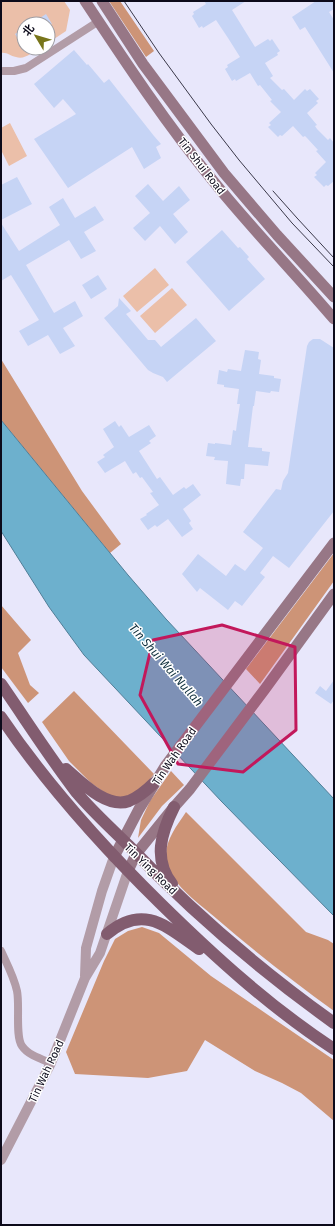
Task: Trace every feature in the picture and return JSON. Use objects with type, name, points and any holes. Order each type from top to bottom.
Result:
[{"type":"main road","name":"Tin Shui Road","points":[[85,1],[132,72],[213,182],[334,319]]},
{"type":"main road","name":"Tin Shui Road","points":[[102,1],[143,64],[224,173],[277,235],[334,297]]},
{"type":"main road","name":"Tin Wah Road","points":[[114,858],[122,840],[154,783],[166,765],[334,543]]},
{"type":"main road","name":"Tin Wah Road","points":[[128,871],[136,854],[190,789],[334,594]]},
{"type":"main road","name":"Tin Ying Road","points":[[1,684],[78,794],[122,840],[158,876],[244,953],[278,982],[334,1023]]},
{"type":"main road","name":"Tin Ying Road","points":[[1,717],[58,794],[114,858],[231,971],[334,1049]]},
{"type":"main road","points":[[49,754],[96,794],[114,802],[123,803],[131,800],[154,783]]},
{"type":"main road","points":[[174,807],[166,822],[162,837],[161,856],[162,867],[167,877],[182,898]]},
{"type":"main road","points":[[107,934],[115,927],[134,920],[148,919],[173,932],[231,971]]},
{"type":"street","points":[[2,71],[14,71],[26,68],[99,21]]},
{"type":"street","name":"Tin Wah Road","points":[[85,978],[86,948],[102,891],[114,858]]},
{"type":"street","name":"Tin Wah Road","points":[[1,1160],[51,1063],[85,978],[100,953],[128,871]]},
{"type":"street","points":[[1,951],[17,990],[19,1006],[18,1040],[25,1050],[51,1063]]},
{"type":"highlighted area","points":[[222,625],[295,647],[296,730],[243,772],[178,764],[140,695],[153,640]]},
{"type":"shaded area","points":[[1,1],[64,1],[70,10],[66,31],[56,38],[56,16],[16,16],[16,56],[26,56],[19,58],[1,53]]},
{"type":"shaded area","points":[[109,1],[120,1],[154,51],[146,57]]},
{"type":"shaded area","points":[[10,123],[27,156],[9,166],[1,150],[1,128]]},
{"type":"shaded area","points":[[155,268],[169,285],[137,312],[123,296]]},
{"type":"shaded area","points":[[172,288],[187,305],[155,333],[140,316]]},
{"type":"shaded area","points":[[1,359],[82,491],[121,544],[110,553],[1,420]]},
{"type":"shaded area","points":[[334,553],[334,581],[260,684],[246,669]]},
{"type":"shaded area","points":[[1,605],[31,640],[18,653],[30,685],[39,693],[28,703],[1,667]]},
{"type":"shaded area","points":[[74,691],[154,774],[138,791],[117,799],[108,795],[91,783],[69,761],[42,722]]},
{"type":"shaded area","points":[[171,771],[184,785],[162,806],[138,838],[141,820],[150,801]]},
{"type":"shaded area","points":[[186,812],[306,932],[328,940],[334,944],[334,1011],[289,978],[246,943],[196,901],[175,880],[167,864],[166,850],[171,836]]},
{"type":"shaded area","points":[[142,927],[159,933],[211,976],[334,1060],[334,1121],[301,1093],[255,1071],[205,1040],[187,1071],[148,1078],[75,1074],[66,1052],[104,961],[115,939],[128,931]]},
{"type":"water","name":"Tin Shui Wai Nullah","points":[[1,420],[166,619],[334,799],[334,916],[222,802],[84,655],[49,607],[1,531]]},
{"type":"building","points":[[204,1],[246,1],[232,10],[255,47],[268,39],[270,41],[272,39],[280,51],[277,53],[278,55],[265,63],[273,76],[270,78],[282,90],[284,89],[294,100],[305,89],[307,91],[310,89],[319,99],[316,101],[318,103],[307,113],[317,125],[315,126],[317,129],[328,140],[330,138],[334,143],[334,181],[328,186],[326,185],[324,187],[314,177],[317,175],[315,173],[326,162],[316,151],[318,150],[305,136],[303,137],[293,126],[282,136],[280,135],[278,137],[268,127],[271,125],[269,123],[281,112],[270,101],[272,100],[260,85],[258,86],[250,73],[236,81],[235,79],[232,81],[225,69],[228,67],[227,65],[240,57],[216,20],[203,28],[202,26],[199,28],[192,16],[194,14],[193,12],[206,4]]},
{"type":"building","points":[[316,1],[334,1],[334,9],[329,12],[334,20],[334,73],[305,27],[300,30],[292,17]]},
{"type":"building","points":[[74,50],[104,83],[109,79],[161,144],[156,147],[161,158],[144,169],[132,147],[68,188],[34,139],[76,114],[63,99],[54,108],[34,84]]},
{"type":"building","points":[[17,177],[32,204],[1,220],[1,185]]},
{"type":"building","points":[[148,184],[163,201],[179,186],[190,200],[173,214],[188,232],[175,244],[160,226],[145,241],[133,228],[150,213],[135,196]]},
{"type":"building","points":[[63,198],[75,218],[95,206],[104,220],[84,232],[96,251],[81,259],[69,240],[26,265],[54,313],[75,301],[83,316],[63,328],[75,346],[60,354],[48,335],[28,346],[19,331],[39,320],[11,275],[1,281],[1,223],[19,251],[60,225],[49,207]]},
{"type":"building","points":[[222,230],[238,248],[240,247],[249,257],[247,259],[265,279],[229,311],[186,262]]},
{"type":"building","points":[[98,275],[107,289],[91,299],[82,285]]},
{"type":"building","points":[[119,298],[131,311],[126,314],[148,340],[155,340],[161,347],[196,318],[216,341],[167,382],[163,377],[148,370],[104,318],[118,306]]},
{"type":"building","points":[[313,339],[320,339],[334,348],[334,511],[289,568],[273,556],[260,573],[265,577],[242,606],[235,601],[228,610],[200,588],[197,592],[182,574],[198,554],[226,576],[235,564],[245,571],[263,548],[243,532],[276,489],[281,490],[283,481],[288,473],[307,346]]},
{"type":"building","points":[[245,350],[259,352],[258,359],[261,360],[259,374],[274,376],[274,378],[281,379],[279,392],[271,391],[270,393],[256,391],[248,447],[262,448],[262,451],[270,452],[268,466],[245,464],[244,479],[241,479],[240,486],[226,484],[228,461],[214,460],[215,457],[206,456],[208,443],[231,445],[233,430],[236,431],[240,404],[237,404],[239,389],[224,387],[224,385],[217,384],[219,370],[227,372],[228,369],[241,371]]},
{"type":"building","points":[[115,421],[119,427],[121,425],[129,437],[149,425],[156,436],[149,441],[151,443],[139,451],[157,479],[160,477],[173,495],[184,487],[186,489],[193,484],[201,495],[183,509],[191,521],[189,523],[193,529],[182,537],[168,519],[157,527],[155,525],[148,530],[140,519],[159,505],[150,493],[153,492],[142,477],[140,478],[136,472],[133,474],[125,461],[105,473],[97,462],[105,457],[103,455],[114,447],[103,429]]},
{"type":"building","points":[[334,680],[334,700],[331,704],[315,693],[320,686],[326,691]]},
{"type":"tram line","points":[[124,1],[159,53],[239,160],[292,223],[334,267]]},
{"type":"tram line","points":[[273,191],[334,258]]}]
